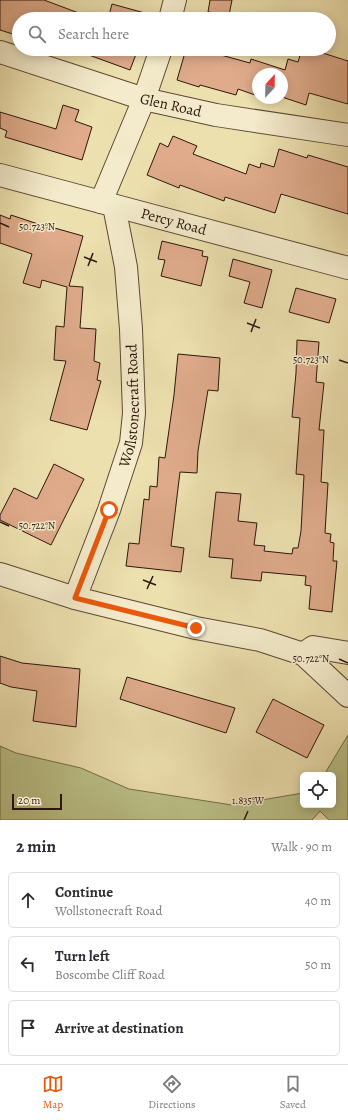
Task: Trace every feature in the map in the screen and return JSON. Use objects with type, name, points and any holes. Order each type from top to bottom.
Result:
[{"type":"street","points":[[172,12],[175,0]]},
{"type":"street","name":"Glen Road","points":[[0,52],[12,56]]},
{"type":"street","name":"Glen Road","points":[[12,56],[144,99],[216,115],[348,135]]},
{"type":"street","points":[[107,204],[159,56]]},
{"type":"street","name":"Percy Road","points":[[0,175],[348,268]]},
{"type":"street","name":"Wollstonecraft Road","points":[[75,598],[109,510],[131,443],[134,413],[131,329],[126,267],[107,204]]},
{"type":"street","points":[[0,574],[75,598],[196,628],[260,640],[303,654],[348,696]]},
{"type":"street","points":[[303,654],[313,647],[348,653]]},
{"type":"green space","points":[[348,735],[348,820],[329,820],[320,811],[312,820],[0,820],[0,746],[16,753],[81,768],[129,789],[232,805],[300,794],[300,808],[336,808],[336,772],[326,772]]},
{"type":"building","points":[[0,0],[44,0],[76,12],[12,12],[12,34],[0,30]]},
{"type":"building","points":[[210,0],[232,0],[230,12],[208,12]]},
{"type":"building","points":[[112,4],[141,12],[110,12]]},
{"type":"building","points":[[92,56],[135,56],[130,70]]},
{"type":"building","points":[[184,56],[225,56],[250,63],[251,59],[279,68],[252,68],[252,94],[238,89],[236,95],[200,85],[199,87],[177,80]]},
{"type":"building","points":[[300,56],[332,56],[348,61],[348,104],[309,93],[306,105],[288,99],[288,68],[286,68],[288,59],[298,62]]},
{"type":"building","points":[[63,105],[79,110],[75,121],[92,127],[82,160],[5,137],[7,131],[0,128],[0,112],[56,129]]},
{"type":"building","points":[[173,136],[197,146],[193,154],[246,174],[249,164],[260,168],[261,163],[274,167],[279,149],[307,158],[308,155],[348,167],[348,214],[281,194],[275,213],[225,197],[224,201],[180,185],[179,188],[147,175],[160,143],[168,147]]},
{"type":"building","points":[[0,215],[10,219],[11,215],[50,228],[51,227],[83,236],[69,286],[83,287],[80,328],[96,329],[94,361],[100,363],[97,380],[101,381],[87,430],[50,420],[66,361],[54,360],[56,326],[64,327],[67,287],[42,280],[40,288],[23,283],[32,254],[0,243]]},
{"type":"building","points":[[162,241],[203,251],[202,256],[208,257],[201,286],[161,276],[165,260],[158,259]]},
{"type":"building","points":[[233,259],[272,270],[262,308],[244,303],[250,282],[229,276]]},
{"type":"building","points":[[296,288],[336,299],[329,323],[289,312]]},
{"type":"building","points":[[297,340],[319,342],[316,382],[324,383],[319,430],[324,430],[321,482],[328,483],[325,533],[331,534],[330,542],[334,543],[333,561],[337,561],[332,612],[309,609],[311,586],[305,585],[306,576],[262,572],[261,581],[231,578],[233,559],[209,557],[216,492],[241,494],[238,521],[257,523],[254,545],[265,546],[264,551],[292,554],[293,548],[298,548],[301,531],[304,475],[296,474],[300,418],[292,417]]},
{"type":"building","points":[[178,354],[220,358],[218,391],[208,390],[198,451],[197,473],[180,472],[171,546],[184,548],[181,572],[126,566],[129,543],[139,544],[144,499],[149,500],[150,486],[157,487],[159,457],[165,458]]},
{"type":"building","points":[[54,464],[84,479],[51,545],[0,520],[0,515],[14,488],[37,499]]},
{"type":"building","points":[[0,656],[22,663],[80,669],[76,727],[33,721],[37,691],[11,687],[0,683]]},
{"type":"building","points":[[127,677],[235,708],[226,733],[120,699]]},
{"type":"building","points":[[273,699],[324,725],[307,758],[256,732]]},
{"type":"route","points":[[109,510],[75,598],[196,628]]}]
